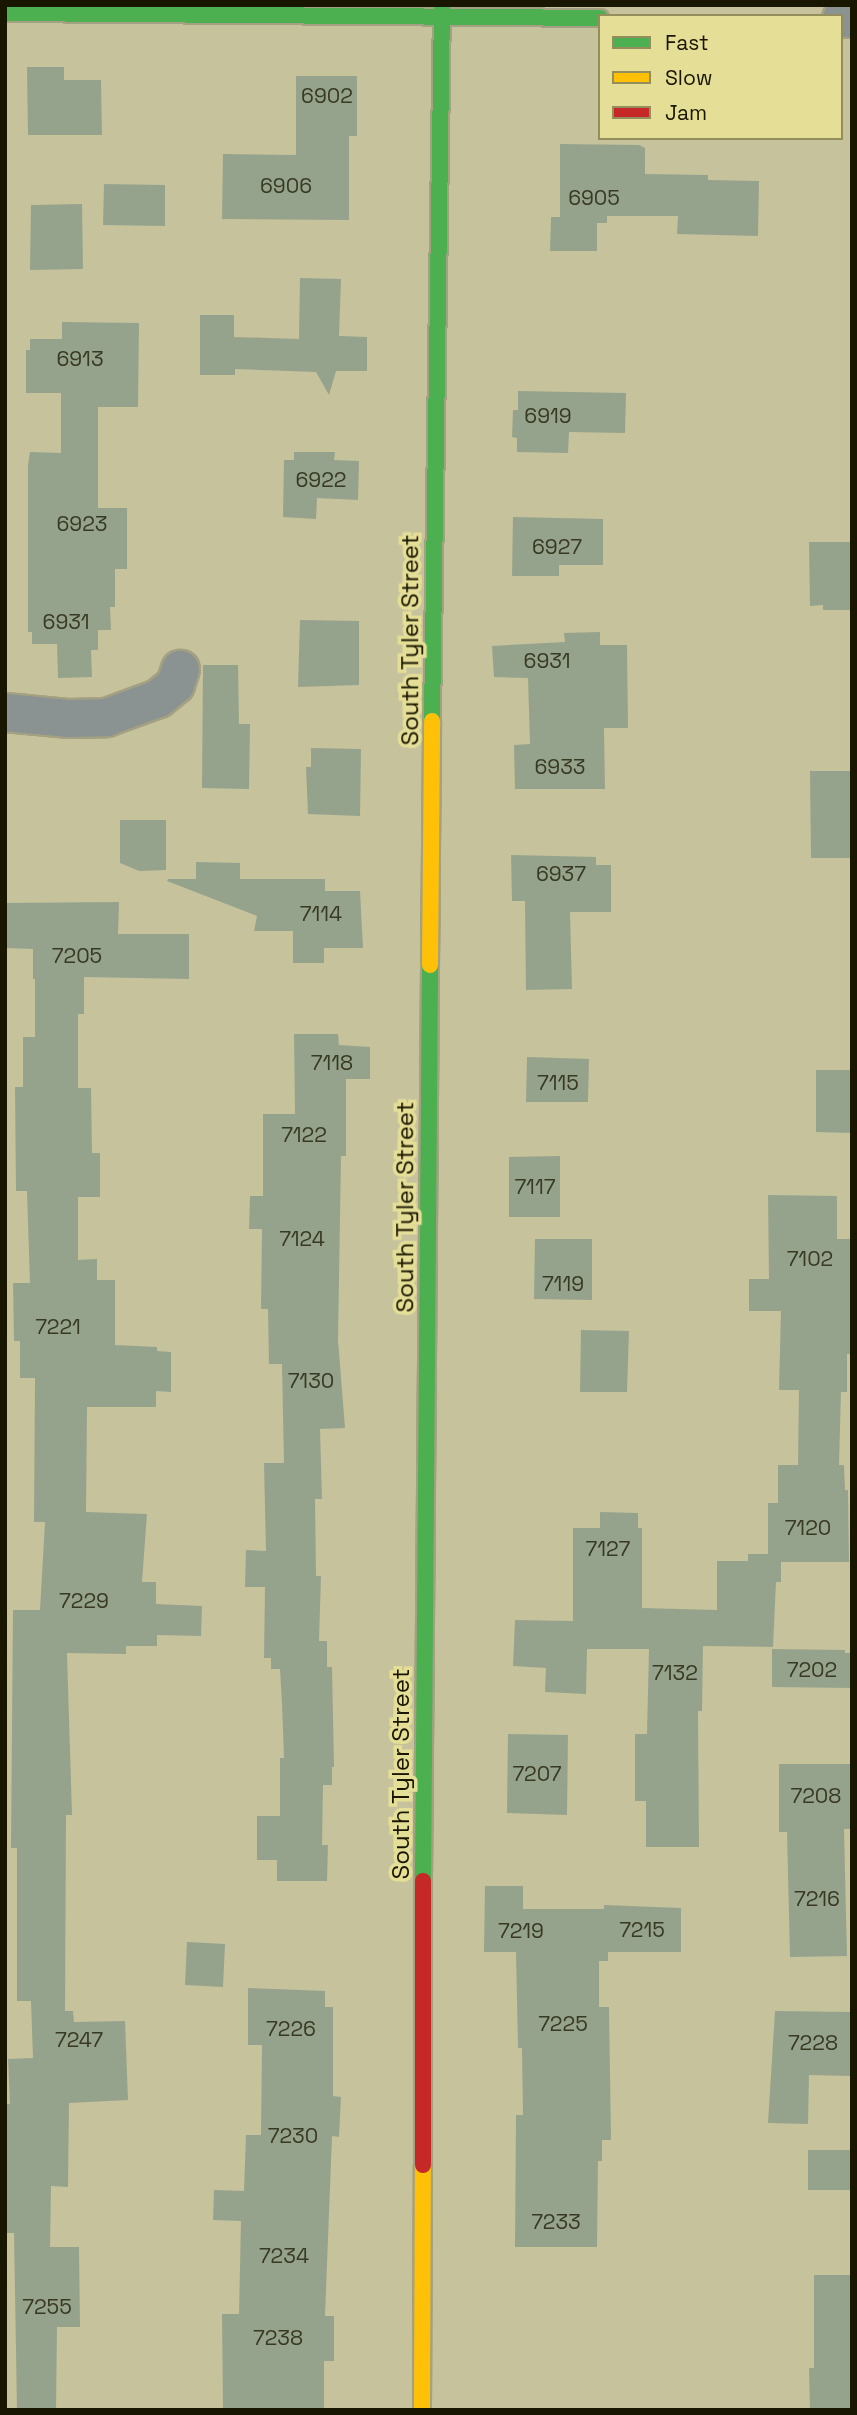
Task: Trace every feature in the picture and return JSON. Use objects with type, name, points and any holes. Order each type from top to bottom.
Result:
[{"type":"street","points":[[5,13],[442,12],[598,18]]},
{"type":"street","name":"South Tyler Street","points":[[422,2410],[424,1652],[435,358],[442,12]]},
{"type":"street","points":[[5,712],[67,718],[106,717],[158,698],[175,684],[180,669]]},
{"type":"building","points":[[27,67],[64,67],[64,80],[101,80],[102,135],[28,135]]},
{"type":"building","points":[[296,76],[357,76],[357,136],[349,136],[349,220],[222,219],[223,154],[296,155]]},
{"type":"building","points":[[560,144],[639,145],[645,148],[645,174],[708,175],[708,180],[759,181],[758,236],[677,234],[678,216],[607,216],[607,223],[597,223],[597,251],[550,251],[551,217],[560,217]]},
{"type":"building","points":[[104,184],[165,185],[165,226],[103,225]]},
{"type":"building","points":[[82,204],[83,269],[30,270],[31,205]]},
{"type":"building","points":[[300,278],[341,279],[339,336],[367,337],[367,371],[336,371],[329,395],[316,372],[235,369],[235,375],[200,375],[200,315],[234,315],[234,337],[299,339]]},
{"type":"building","points":[[62,322],[139,323],[138,407],[98,407],[98,508],[127,508],[127,569],[115,569],[115,607],[110,607],[111,630],[98,630],[98,650],[91,650],[92,677],[58,678],[57,644],[32,644],[32,632],[28,632],[28,465],[30,452],[61,453],[61,393],[26,393],[26,350],[30,350],[30,339],[62,339]]},
{"type":"building","points":[[518,391],[626,393],[625,433],[569,432],[568,453],[517,452],[517,438],[512,437],[513,410],[518,410]]},
{"type":"building","points":[[294,452],[335,452],[334,460],[359,461],[358,500],[317,498],[316,519],[283,517],[284,460],[294,460]]},
{"type":"building","points":[[513,517],[603,519],[603,565],[559,565],[559,576],[512,576]]},
{"type":"building","points":[[809,542],[852,542],[852,610],[823,610],[823,605],[810,606]]},
{"type":"building","points":[[300,620],[359,621],[359,685],[298,687]]},
{"type":"building","points":[[600,632],[600,645],[627,645],[628,728],[604,728],[605,789],[515,789],[514,745],[530,744],[528,678],[494,677],[492,646],[565,642],[564,633]]},
{"type":"building","points":[[203,665],[238,665],[239,724],[250,724],[249,789],[202,788]]},
{"type":"building","points":[[311,748],[361,749],[360,816],[308,814],[306,767],[311,767]]},
{"type":"building","points":[[810,771],[852,771],[852,858],[811,858]]},
{"type":"building","points":[[120,820],[166,820],[166,870],[139,871],[120,863]]},
{"type":"building","points":[[511,855],[596,857],[596,865],[611,865],[611,912],[570,912],[572,989],[526,990],[525,901],[512,901]]},
{"type":"building","points":[[196,862],[240,863],[240,879],[325,879],[325,891],[360,891],[363,948],[324,948],[324,963],[293,963],[293,931],[254,931],[257,916],[167,881],[196,879]]},
{"type":"building","points":[[119,902],[118,934],[189,934],[189,979],[84,977],[84,1014],[78,1014],[78,1088],[91,1088],[92,1153],[100,1153],[100,1197],[78,1197],[78,1260],[97,1259],[97,1280],[115,1280],[115,1345],[157,1347],[157,1351],[171,1352],[171,1392],[156,1391],[156,1407],[87,1407],[86,1512],[147,1514],[142,1582],[156,1582],[156,1604],[202,1606],[201,1636],[157,1635],[157,1646],[126,1646],[126,1654],[67,1653],[72,1815],[66,1815],[65,2011],[73,2011],[74,2022],[125,2021],[128,2100],[69,2103],[68,2187],[51,2186],[50,2247],[79,2247],[80,2327],[57,2327],[56,2410],[17,2410],[14,2233],[5,2233],[5,2104],[10,2104],[8,2059],[33,2058],[31,2001],[17,2001],[17,1848],[11,1848],[13,1610],[40,1610],[45,1522],[34,1522],[35,1378],[20,1378],[20,1341],[14,1341],[13,1283],[30,1283],[27,1191],[16,1191],[15,1087],[23,1087],[23,1037],[35,1037],[35,979],[33,949],[5,948],[5,903]]},
{"type":"building","points":[[294,1034],[338,1034],[339,1045],[370,1047],[370,1079],[346,1079],[346,1156],[341,1156],[338,1340],[345,1428],[320,1429],[322,1499],[315,1499],[316,1576],[321,1576],[319,1641],[327,1641],[327,1667],[332,1667],[334,1767],[332,1785],[323,1785],[322,1845],[328,1845],[327,1881],[277,1881],[277,1860],[257,1860],[257,1816],[280,1816],[280,1758],[284,1758],[282,1703],[280,1669],[271,1669],[271,1658],[264,1658],[265,1587],[245,1587],[246,1550],[266,1551],[264,1463],[284,1463],[282,1364],[269,1364],[268,1309],[261,1309],[262,1229],[249,1229],[250,1196],[263,1196],[263,1114],[295,1114]]},
{"type":"building","points":[[527,1057],[589,1059],[588,1102],[526,1102]]},
{"type":"building","points":[[816,1070],[852,1070],[852,1133],[816,1132]]},
{"type":"building","points":[[560,1156],[560,1217],[509,1217],[509,1157]]},
{"type":"building","points":[[768,1195],[837,1196],[837,1239],[852,1239],[852,1354],[847,1354],[847,1392],[841,1392],[839,1465],[844,1465],[845,1490],[848,1490],[849,1562],[781,1562],[781,1582],[776,1582],[773,1647],[703,1646],[702,1711],[698,1711],[699,1847],[646,1847],[646,1801],[635,1801],[635,1734],[647,1734],[649,1649],[587,1649],[586,1694],[545,1692],[546,1668],[513,1666],[515,1620],[573,1621],[573,1528],[600,1528],[600,1512],[638,1513],[638,1528],[642,1528],[642,1608],[717,1610],[717,1561],[748,1561],[748,1554],[768,1554],[768,1503],[778,1503],[778,1465],[798,1465],[799,1390],[779,1390],[781,1311],[749,1311],[749,1279],[769,1279]]},
{"type":"building","points":[[535,1239],[592,1239],[592,1300],[534,1299]]},
{"type":"building","points":[[581,1330],[629,1331],[627,1392],[580,1392]]},
{"type":"building","points":[[772,1649],[845,1650],[845,1653],[852,1653],[852,1688],[772,1687]]},
{"type":"building","points":[[508,1734],[568,1735],[567,1815],[507,1813]]},
{"type":"building","points":[[779,1764],[852,1764],[852,1829],[844,1829],[847,1956],[790,1957],[787,1832],[779,1832]]},
{"type":"building","points":[[485,1886],[523,1886],[523,1909],[604,1909],[604,1905],[681,1908],[681,1952],[608,1952],[608,1961],[599,1961],[599,2007],[609,2007],[611,2140],[602,2140],[602,2161],[598,2161],[597,2247],[515,2247],[516,2115],[523,2115],[522,2048],[518,2048],[516,1952],[484,1952]]},
{"type":"building","points":[[187,1942],[225,1944],[223,1987],[185,1985]]},
{"type":"building","points":[[248,1988],[325,1991],[325,2007],[333,2007],[333,2096],[341,2097],[339,2137],[332,2136],[325,2316],[334,2316],[334,2361],[324,2361],[324,2410],[223,2410],[222,2314],[239,2314],[241,2221],[213,2220],[214,2190],[244,2191],[246,2135],[261,2135],[262,2045],[248,2045]]},
{"type":"building","points":[[775,2011],[852,2012],[852,2076],[809,2075],[808,2124],[768,2123]]},
{"type":"building","points":[[808,2150],[852,2150],[852,2190],[808,2190]]},
{"type":"building","points":[[814,2275],[852,2275],[852,2410],[810,2410],[809,2368],[814,2368]]},
{"type":"traffic: fast","points":[[432,721],[442,5]]},
{"type":"traffic: fast","points":[[5,13],[598,18]]},
{"type":"traffic: fast","points":[[423,1881],[430,965]]},
{"type":"traffic: slow","points":[[430,965],[432,721]]},
{"type":"traffic: slow","points":[[422,2410],[423,2165]]},
{"type":"traffic: jam","points":[[423,1881],[423,2165]]}]
